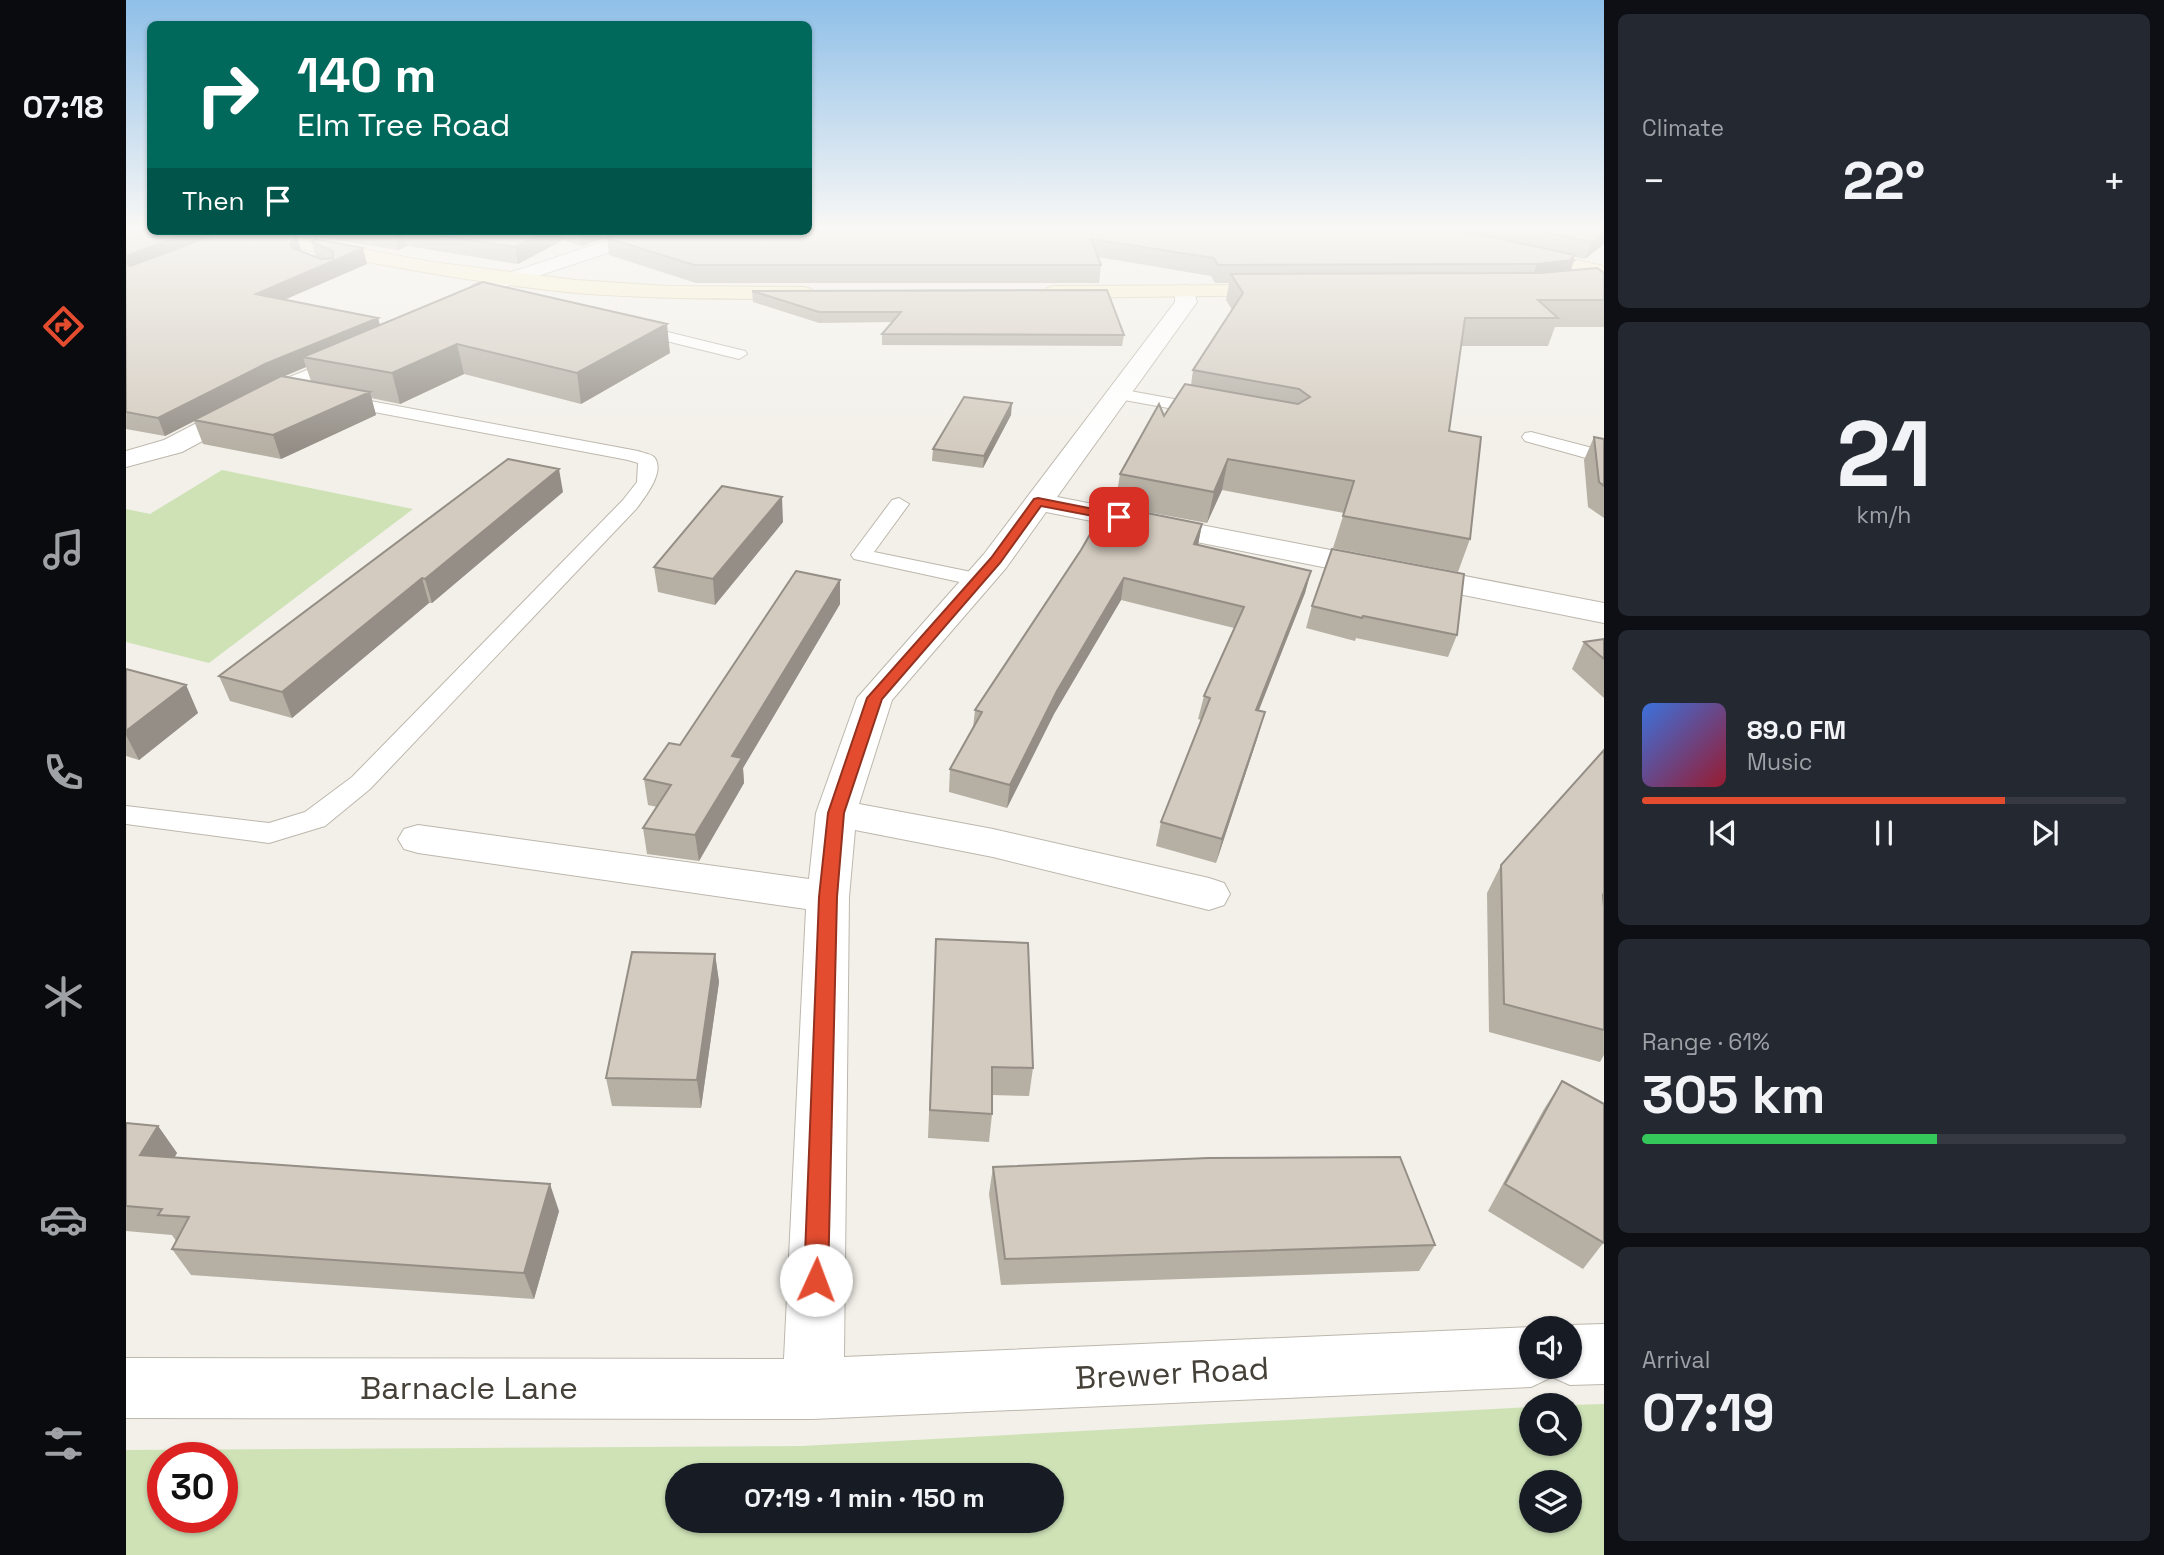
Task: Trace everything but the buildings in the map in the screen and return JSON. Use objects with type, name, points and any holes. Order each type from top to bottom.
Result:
[{"type":"street","points":[[813,1389],[828,897],[836,813],[875,698],[978,580],[1186,303]]},
{"type":"street","points":[[126,459],[173,446],[281,389],[381,347]]},
{"type":"street","points":[[1038,502],[1604,614]]},
{"type":"street","points":[[836,813],[993,843],[1209,894]]},
{"type":"street","points":[[418,839],[828,897]]},
{"type":"street","points":[[1582,1355],[1604,1354]]},
{"type":"street","name":"Brewer Road","points":[[813,1389],[1519,1358]]},
{"type":"street","name":"Barnacle Lane","points":[[126,1388],[813,1389]]},
{"type":"lane","points":[[614,324],[739,354]]},
{"type":"lane","points":[[126,815],[269,832],[315,819],[361,783],[630,504],[646,482],[647,460],[632,455],[281,389]]},
{"type":"lane","points":[[1119,394],[1225,414]]},
{"type":"lane","points":[[1531,437],[1604,457]]},
{"type":"lane","points":[[899,503],[861,555],[978,580]]},
{"type":"green space","points":[[222,470],[413,509],[209,663],[126,642],[126,509],[150,514]]},
{"type":"green space","points":[[1604,1404],[1604,1555],[126,1555],[126,1450],[147,1450],[147,1533],[238,1533],[238,1449],[802,1446],[1519,1408],[1519,1456],[1582,1456],[1582,1405]]},
{"type":"route","points":[[816,1280],[828,897],[836,813],[875,698],[995,561],[1038,502],[1119,517]]}]
